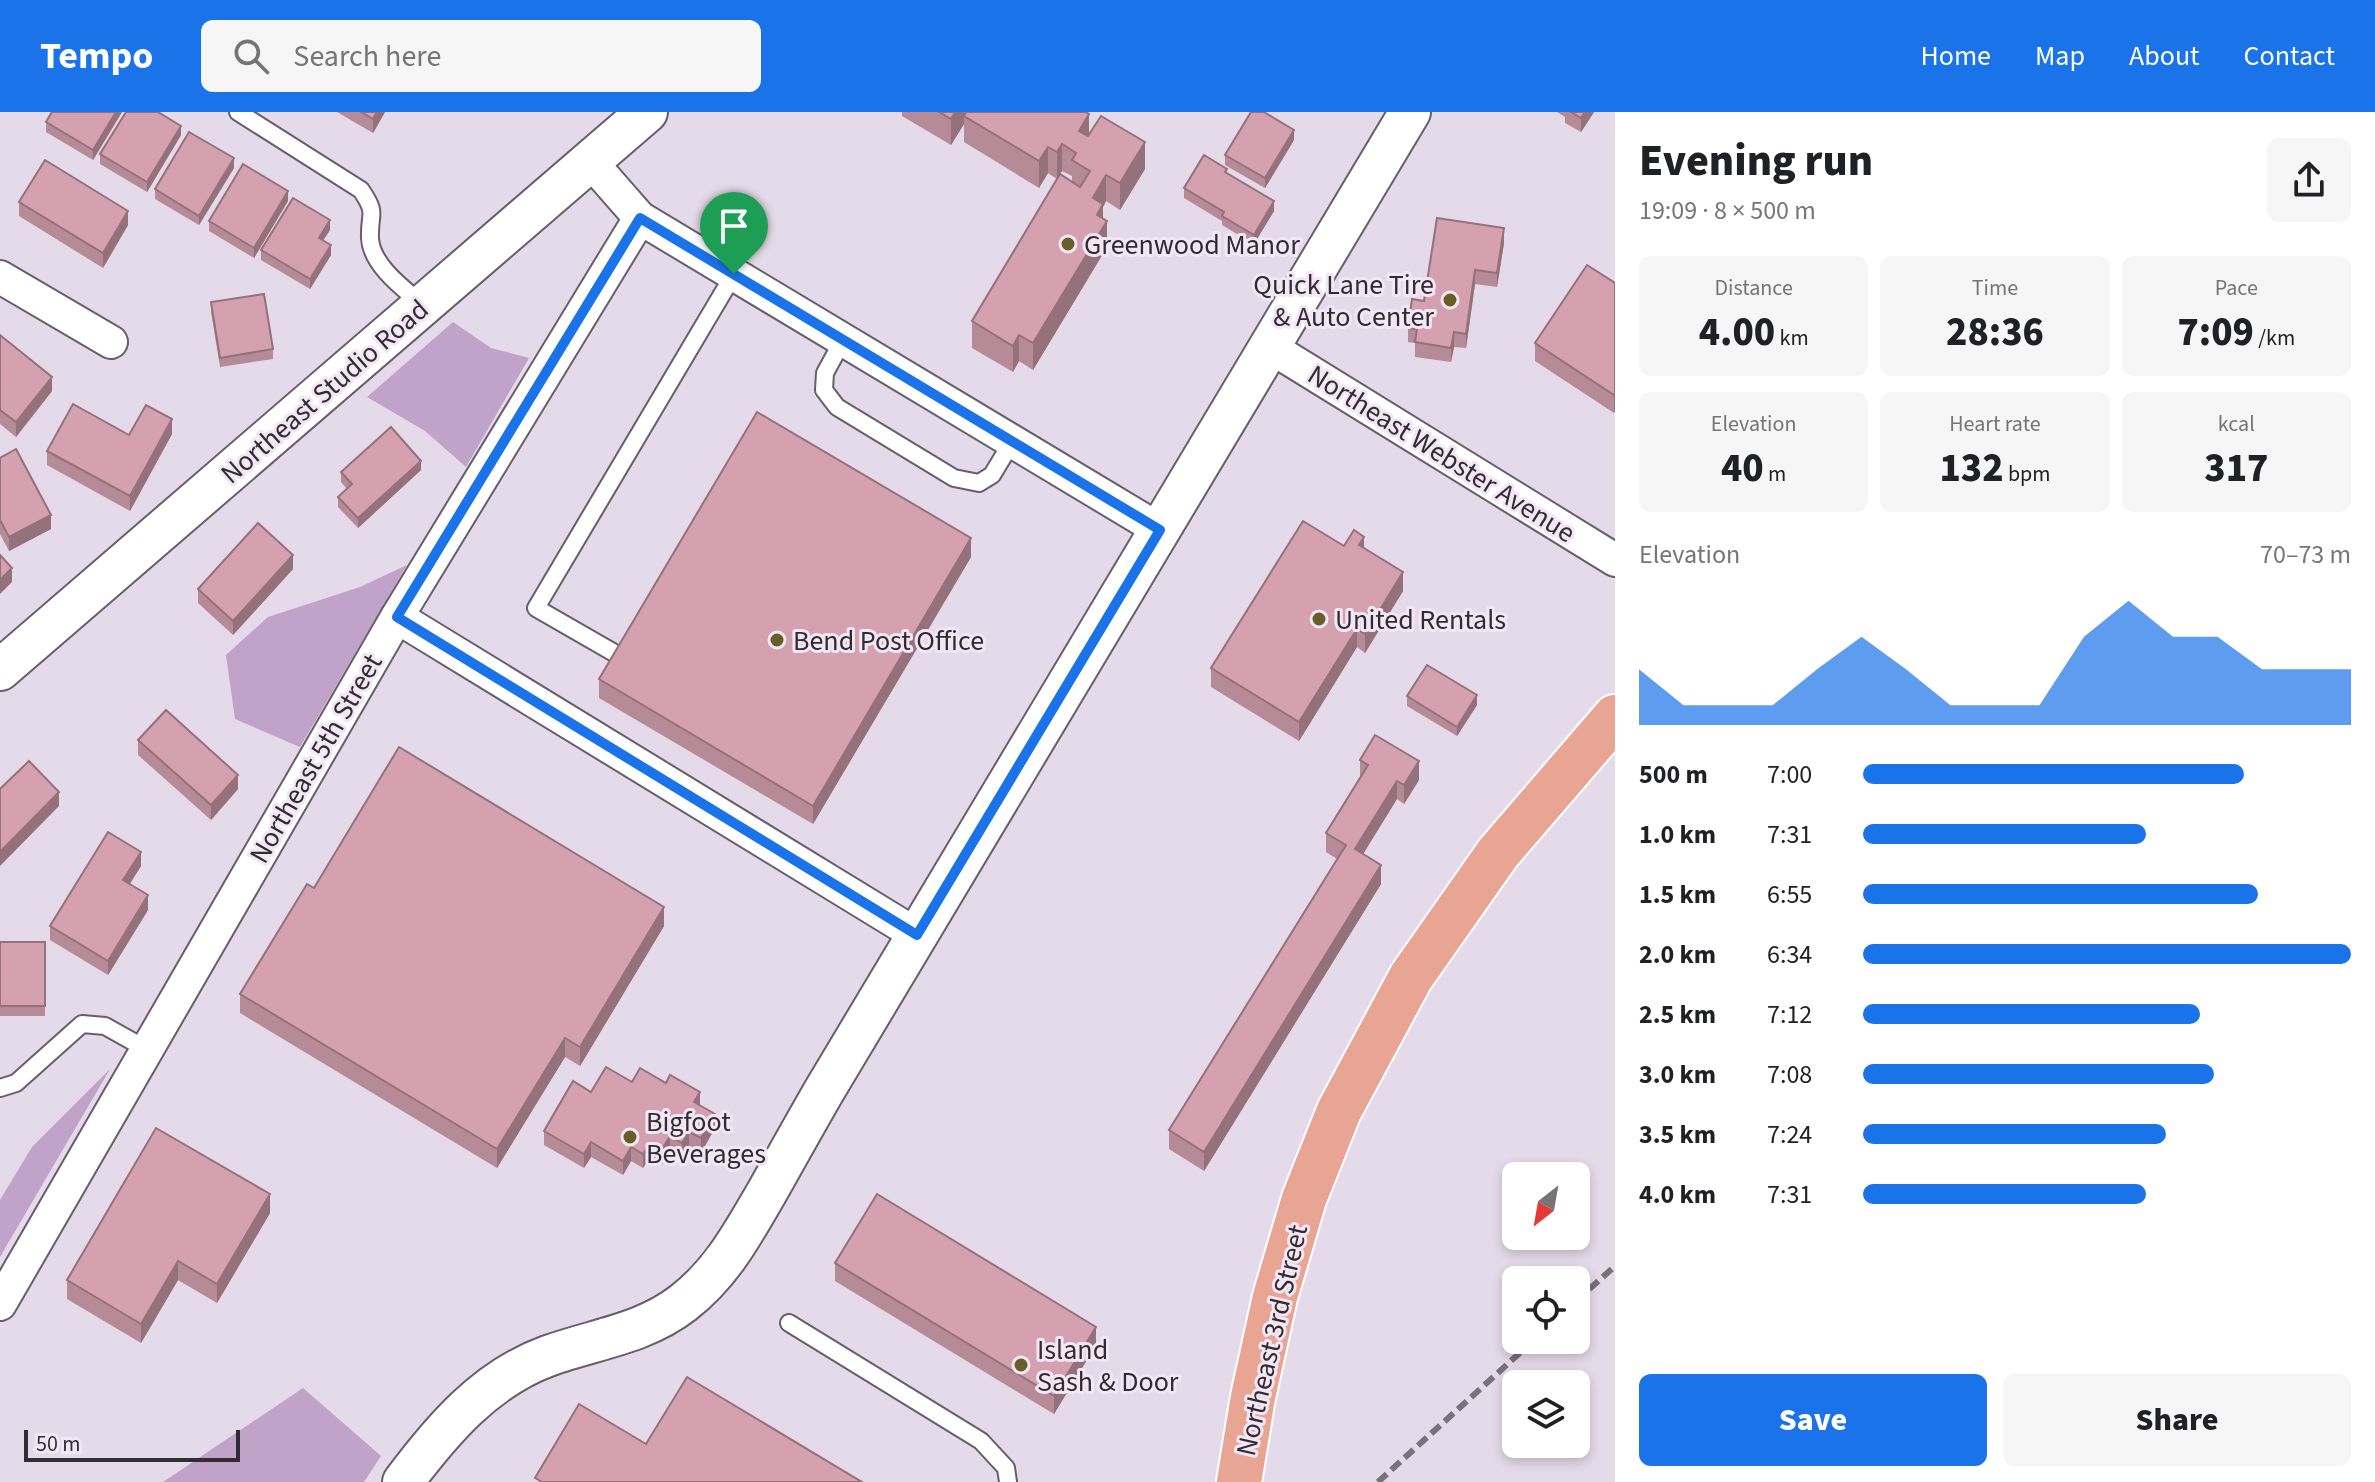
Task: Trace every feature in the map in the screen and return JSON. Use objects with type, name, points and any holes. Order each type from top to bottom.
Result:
[{"type":"main road","name":"Northeast 3rd Street","points":[[1239,1482],[1253,1397],[1275,1297],[1300,1213],[1339,1111],[1411,977],[1446,927],[1498,853],[1615,717]]},
{"type":"street","name":"Northeast Studio Road","points":[[0,670],[647,112]]},
{"type":"street","points":[[403,1482],[457,1416],[489,1388],[526,1365],[551,1355],[642,1328],[680,1305],[718,1271],[736,1246],[824,1091],[1410,112]]},
{"type":"street","points":[[591,162],[640,218],[1160,530]]},
{"type":"street","name":"Northeast 5th Street","points":[[0,1304],[397,617],[640,218]]},
{"type":"street","points":[[0,277],[111,342]]},
{"type":"street","name":"Northeast Webster Avenue","points":[[1270,347],[1615,560]]},
{"type":"street","points":[[397,617],[917,935]]},
{"type":"lane","points":[[238,112],[361,190],[372,206],[369,240],[378,260],[389,275],[423,305]]},
{"type":"lane","points":[[623,658],[536,608],[734,274]]},
{"type":"lane","points":[[843,340],[825,373],[824,390],[837,407],[954,478],[979,483],[992,475],[1012,442]]},
{"type":"lane","points":[[0,1088],[16,1083],[82,1024],[105,1026],[146,1049]]},
{"type":"lane","points":[[789,1323],[981,1441],[1006,1468],[1008,1482]]},
{"type":"shaded area","points":[[453,322],[491,348],[529,358],[466,467],[425,431],[367,397]]},
{"type":"shaded area","points":[[407,565],[300,747],[235,719],[226,655],[268,617],[360,587]]},
{"type":"shaded area","points":[[110,1069],[0,1257],[0,1200],[32,1147]]},
{"type":"shaded area","points":[[303,1388],[381,1456],[364,1482],[163,1482]]},
{"type":"building","points":[[52,112],[116,112],[93,150],[46,122]]},
{"type":"building","points":[[126,112],[158,112],[181,126],[147,182],[100,154]]},
{"type":"building","points":[[361,112],[377,112],[373,119]]},
{"type":"building","points":[[939,112],[955,112],[951,119]]},
{"type":"building","points":[[966,112],[1086,112],[1089,114],[1079,131],[1088,136],[1101,116],[1145,142],[1120,183],[1106,175],[1093,198],[1103,204],[1097,215],[1107,221],[1033,343],[1019,335],[1013,346],[972,321],[1060,174],[1080,187],[1090,171],[1072,160],[1076,153],[1062,144],[1057,152],[1048,147],[1039,161],[964,116]]},
{"type":"building","points":[[1251,112],[1264,112],[1294,130],[1265,178],[1225,155]]},
{"type":"building","points":[[1571,112],[1585,112],[1581,118]]},
{"type":"building","points":[[189,132],[234,158],[199,216],[155,189]]},
{"type":"building","points":[[1204,155],[1227,169],[1225,172],[1274,201],[1254,235],[1184,188]]},
{"type":"building","points":[[45,160],[128,211],[103,253],[19,202]]},
{"type":"building","points":[[243,164],[288,191],[254,248],[209,221]]},
{"type":"building","points":[[293,198],[330,220],[319,238],[331,245],[310,279],[261,250]]},
{"type":"building","name":"Quick Lane Tire & Auto Center","points":[[1437,218],[1504,228],[1497,273],[1475,270],[1466,334],[1454,332],[1451,348],[1415,342],[1417,329],[1408,328],[1412,299],[1424,301]]},
{"type":"building","points":[[1587,265],[1615,283],[1614,395],[1535,343]]},
{"type":"building","points":[[264,294],[273,349],[220,358],[211,302]]},
{"type":"building","points":[[0,335],[52,377],[16,422],[0,410]]},
{"type":"building","points":[[73,404],[129,435],[146,405],[172,419],[130,496],[47,451]]},
{"type":"building","name":"Bend Post Office","points":[[757,412],[971,538],[813,806],[599,679]]},
{"type":"building","points":[[391,427],[421,461],[358,518],[338,497],[352,484],[341,472]]},
{"type":"building","points":[[16,449],[51,515],[9,537],[0,520],[0,458]]},
{"type":"building","name":"United Rentals","points":[[1303,521],[1344,546],[1354,530],[1364,537],[1359,545],[1403,572],[1365,634],[1357,629],[1299,722],[1211,668]]},
{"type":"building","points":[[258,523],[293,555],[233,621],[198,589]]},
{"type":"building","points":[[0,555],[12,568],[0,580]]},
{"type":"building","points":[[1427,665],[1477,695],[1457,727],[1407,696]]},
{"type":"building","points":[[166,710],[238,775],[211,805],[138,740]]},
{"type":"building","points":[[1375,735],[1419,761],[1404,785],[1397,781],[1355,849],[1381,865],[1204,1152],[1169,1130],[1346,845],[1326,833],[1368,765],[1360,760]]},
{"type":"building","points":[[399,747],[664,907],[580,1047],[565,1038],[497,1149],[240,994],[307,884],[314,888]]},
{"type":"building","points":[[29,761],[59,792],[0,852],[0,789]]},
{"type":"building","points":[[108,832],[141,852],[123,880],[148,895],[108,961],[50,926]]},
{"type":"building","points":[[0,942],[45,942],[45,1006],[0,1006]]},
{"type":"building","name":"Bigfoot Beverages","points":[[606,1067],[632,1082],[640,1068],[666,1083],[670,1075],[700,1092],[694,1102],[715,1114],[701,1138],[689,1132],[682,1143],[670,1136],[662,1149],[650,1143],[643,1154],[631,1147],[623,1161],[591,1142],[584,1154],[544,1131],[573,1081],[591,1092]]},
{"type":"building","points":[[156,1128],[270,1194],[217,1284],[178,1261],[141,1324],[67,1280]]},
{"type":"building","points":[[877,1194],[1096,1327],[1054,1396],[835,1263]]},
{"type":"building","points":[[687,1377],[862,1482],[542,1482],[535,1478],[579,1404],[646,1444]]},
{"type":"railway","points":[[1590,1288],[1615,1266]]},
{"type":"railway","points":[[1378,1482],[1519,1354]]},
{"type":"place","name":"Greenwood Manor","points":[[1068,244]]},
{"type":"place","name":"Quick Lane Tire & Auto Center","points":[[1450,300]]},
{"type":"place","name":"United Rentals","points":[[1319,619]]},
{"type":"place","name":"Bend Post Office","points":[[777,640]]},
{"type":"place","name":"Bigfoot Beverages","points":[[630,1137]]},
{"type":"place","name":"Island Sash & Door","points":[[1021,1365]]},
{"type":"route","points":[[640,218],[734,274],[1160,530],[917,935],[397,617],[640,218]]}]
